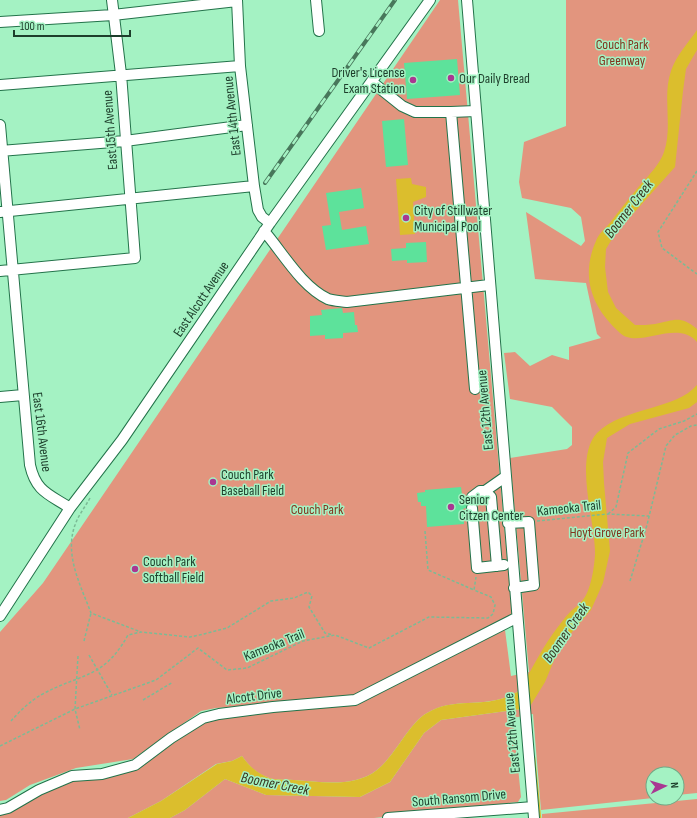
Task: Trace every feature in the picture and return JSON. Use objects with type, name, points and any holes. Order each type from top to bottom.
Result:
[{"type":"street","name":"East 15th Avenue","points":[[12,270],[135,258],[121,74],[112,0]]},
{"type":"street","points":[[0,22],[114,15],[237,0]]},
{"type":"street","name":"East 14th Avenue","points":[[237,0],[240,66],[258,210],[267,227],[301,277],[315,291],[330,300],[347,302],[490,285]]},
{"type":"street","points":[[316,0],[318,31]]},
{"type":"street","name":"East Alcott Avenue","points":[[0,616],[70,508],[122,440],[267,227],[430,0]]},
{"type":"street","name":"East 12th Avenue","points":[[467,0],[508,523],[534,818]]},
{"type":"street","points":[[0,85],[121,74],[240,66]]},
{"type":"street","points":[[372,82],[397,102],[416,112],[476,111]]},
{"type":"street","points":[[451,112],[475,389]]},
{"type":"street","name":"East 16th Avenue","points":[[0,125],[4,211],[12,270],[23,395],[33,479],[39,488],[70,508]]},
{"type":"street","points":[[1,151],[125,141],[247,125]]},
{"type":"street","points":[[4,211],[254,186]]},
{"type":"street","points":[[0,271],[12,270]]},
{"type":"street","points":[[0,397],[23,395]]},
{"type":"street","points":[[488,494],[505,477]]},
{"type":"street","points":[[506,489],[488,494],[480,491],[475,494],[472,505],[477,568],[512,565]]},
{"type":"street","points":[[488,494],[497,566]]},
{"type":"street","points":[[508,523],[529,522],[534,586],[514,588]]},
{"type":"street","name":"Alcott Drive","points":[[0,810],[8,808],[39,790],[72,776],[102,774],[135,765],[171,738],[203,718],[219,714],[272,707],[355,700],[516,618]]},
{"type":"street","name":"South Ransom Drive","points":[[388,818],[533,806]]},
{"type":"path","points":[[697,171],[658,232],[662,248],[697,274]]},
{"type":"path","name":"Kameoka Trail","points":[[529,522],[608,514],[616,507],[628,453],[659,429],[684,421],[697,414]]},
{"type":"path","points":[[630,581],[649,516],[666,446],[675,435],[691,426],[697,425]]},
{"type":"path","points":[[84,490],[91,495],[74,526],[71,546],[73,566],[92,613],[84,641]]},
{"type":"path","points":[[608,514],[649,516]]},
{"type":"path","points":[[92,613],[141,632],[190,637],[227,628],[271,601],[294,598],[308,592],[312,596],[309,607],[325,633],[335,635],[369,648],[429,617],[488,618],[493,614],[495,604],[491,597],[428,570],[425,530]]},
{"type":"path","points":[[474,590],[477,568]]},
{"type":"path","points":[[11,721],[40,695],[98,670],[120,649],[128,635],[141,632]]},
{"type":"path","name":"Kameoka Trail","points":[[0,746],[74,709],[156,680],[198,648],[227,670],[247,668],[303,641],[335,635]]},
{"type":"path","points":[[89,655],[112,695]]},
{"type":"path","points":[[78,656],[74,709],[80,730]]},
{"type":"path","points":[[143,700],[173,682]]},
{"type":"green space","points":[[440,0],[458,0],[512,615],[368,695],[505,630],[511,676],[529,672],[510,458],[567,449],[572,445],[572,427],[552,407],[510,399],[504,353],[515,352],[530,366],[552,355],[569,360],[569,347],[601,338],[597,334],[586,283],[535,279],[526,212],[581,246],[585,241],[581,217],[571,208],[522,198],[519,182],[524,142],[566,126],[566,0],[697,0],[697,793],[685,794],[685,766],[645,766],[645,799],[541,810],[533,714],[513,718],[521,797],[518,802],[374,818],[170,818],[185,810],[225,779],[266,795],[360,797],[390,782],[424,733],[441,720],[529,708],[520,690],[497,700],[450,705],[427,713],[414,724],[384,764],[368,776],[348,782],[273,779],[256,771],[242,756],[232,761],[216,764],[161,801],[128,818],[0,818],[0,809],[72,776],[135,765],[219,714],[321,700],[216,708],[201,711],[133,759],[76,768],[30,785],[6,800],[0,801],[0,632],[43,583]]},
{"type":"green space","points":[[697,799],[697,818],[542,818],[542,814],[645,804],[645,806],[685,806],[685,800]]},
{"type":"water","name":"Boomer Creek","points":[[697,30],[697,50],[686,69],[675,167],[615,234],[606,249],[605,267],[608,292],[616,308],[635,325],[650,325],[673,320],[682,320],[697,329],[697,342],[689,335],[679,333],[637,338],[628,337],[620,333],[610,323],[596,302],[589,279],[591,254],[600,234],[660,161],[667,142],[668,132],[668,81],[673,65]]},
{"type":"water","name":"City of Stillwater Municipal Pool","points":[[411,178],[412,184],[426,187],[426,197],[413,202],[415,234],[400,235],[396,179]]},
{"type":"water","name":"Boomer Creek","points":[[697,385],[697,402],[689,408],[630,424],[607,438],[603,462],[610,551],[603,583],[591,610],[572,632],[555,658],[545,682],[529,708],[441,720],[424,733],[390,782],[360,797],[266,795],[225,779],[185,810],[170,818],[128,818],[161,801],[217,764],[232,761],[242,756],[256,771],[273,779],[348,782],[368,776],[384,764],[414,724],[427,713],[449,705],[497,700],[520,690],[548,642],[566,617],[585,597],[590,585],[595,555],[586,475],[590,444],[597,433],[608,424],[676,399],[688,393]]},
{"type":"building","points":[[457,59],[460,95],[407,99],[404,63]]},
{"type":"building","points":[[404,119],[408,165],[386,167],[382,121]]},
{"type":"building","points":[[361,188],[364,208],[339,212],[342,230],[366,226],[369,244],[326,250],[322,226],[331,225],[326,193]]},
{"type":"building","points":[[426,242],[427,262],[407,263],[407,260],[392,261],[391,249],[406,248],[406,243]]},
{"type":"building","points":[[342,308],[343,313],[354,312],[355,325],[357,325],[358,332],[343,333],[343,338],[325,339],[325,335],[310,336],[310,316],[322,315],[321,310]]},
{"type":"building","name":"Senior Citzen Center","points":[[461,487],[463,502],[466,502],[467,505],[466,508],[463,509],[464,524],[427,527],[426,506],[421,506],[421,502],[418,502],[417,493],[425,492],[425,490]]},
{"type":"waterway","points":[[534,757],[540,818]]},
{"type":"railway","points":[[265,183],[395,0]]},
{"type":"place","name":"Our Daily Bread","points":[[451,78]]},
{"type":"place","name":"Driver's License Exam Station","points":[[413,80]]},
{"type":"place","name":"City of Stillwater Municipal Pool","points":[[406,218]]},
{"type":"place","name":"Couch Park Baseball Field","points":[[213,482]]},
{"type":"place","name":"Senior Citzen Center","points":[[451,507]]},
{"type":"place","name":"Couch Park Softball Field","points":[[135,569]]},
{"type":"park label","name":"Couch Park Greenway","points":[[622,52]]},
{"type":"park label","name":"Couch Park","points":[[317,509]]},
{"type":"park label","name":"Hoyt Grove Park","points":[[607,532]]}]
